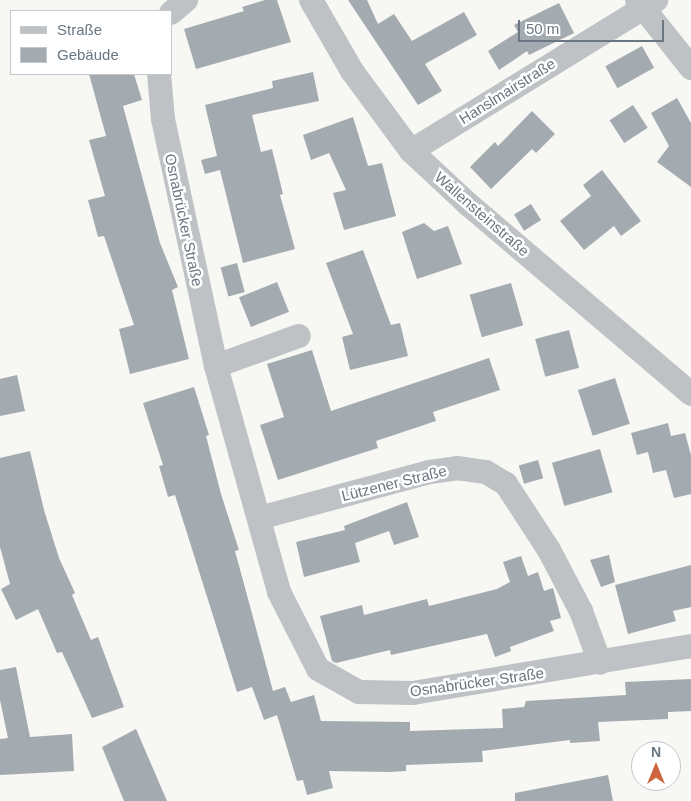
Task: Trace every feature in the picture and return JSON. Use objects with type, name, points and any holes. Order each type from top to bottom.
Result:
[{"type":"street","points":[[172,12],[186,0]]},
{"type":"street","name":"Wallensteinstraße","points":[[311,0],[352,71],[411,151],[468,204],[691,394]]},
{"type":"street","points":[[644,2],[691,68]]},
{"type":"street","name":"Hanslmairstraße","points":[[411,151],[644,2]]},
{"type":"street","name":"Osnabrücker Straße","points":[[160,75],[163,120],[216,366],[279,592],[318,670],[359,692],[413,692],[600,663],[691,646]]},
{"type":"street","points":[[216,366],[299,336]]},
{"type":"street","name":"Lützener Straße","points":[[259,518],[430,472],[457,468],[486,472],[506,484],[549,550],[581,611],[600,663]]},
{"type":"building","points":[[265,0],[277,0],[291,42],[196,69],[184,29],[244,11],[242,7]]},
{"type":"building","points":[[348,0],[367,0],[378,24],[394,14],[412,41],[464,12],[477,35],[425,64],[442,91],[418,105]]},
{"type":"building","points":[[559,3],[574,33],[529,55],[527,51],[499,70],[488,51],[518,32],[514,25]]},
{"type":"building","points":[[642,46],[654,68],[617,88],[605,66]]},
{"type":"building","points":[[313,72],[319,101],[252,115],[261,152],[272,149],[283,194],[280,195],[295,249],[243,263],[220,170],[205,174],[201,160],[217,156],[205,105],[273,88],[272,81]]},
{"type":"building","points":[[89,75],[134,75],[142,100],[123,106],[160,243],[178,287],[172,290],[189,359],[130,374],[119,329],[134,325],[104,236],[98,237],[88,200],[105,196],[89,140],[106,136]]},
{"type":"building","points":[[677,98],[691,123],[691,187],[657,162],[669,146],[651,113]]},
{"type":"building","points":[[633,105],[648,128],[624,143],[610,120]]},
{"type":"building","points":[[532,111],[555,134],[536,153],[532,149],[491,189],[470,167],[495,142],[498,146]]},
{"type":"building","points":[[353,117],[368,166],[382,163],[396,216],[344,230],[333,193],[346,190],[329,153],[311,160],[303,135]]},
{"type":"building","points":[[602,170],[641,221],[621,236],[614,226],[584,250],[560,221],[591,196],[583,185]]},
{"type":"building","points":[[531,204],[541,220],[524,231],[514,215]]},
{"type":"building","points":[[424,223],[434,231],[448,226],[462,264],[417,279],[402,232]]},
{"type":"building","points":[[363,250],[391,325],[400,323],[408,356],[350,370],[342,337],[353,334],[326,263]]},
{"type":"building","points":[[237,263],[245,292],[228,296],[221,267]]},
{"type":"building","points":[[277,282],[289,312],[251,327],[239,297]]},
{"type":"building","points":[[511,283],[523,325],[482,337],[470,295]]},
{"type":"building","points":[[569,330],[579,368],[545,377],[535,339]]},
{"type":"building","points":[[312,350],[331,411],[489,358],[500,390],[433,412],[436,421],[376,441],[378,448],[278,480],[260,425],[284,417],[267,364]]},
{"type":"building","points":[[17,375],[25,411],[0,416],[0,379]]},
{"type":"building","points":[[615,378],[630,424],[593,436],[578,390]]},
{"type":"building","points":[[194,387],[209,435],[206,436],[221,494],[239,550],[235,551],[273,691],[285,687],[291,702],[314,695],[321,721],[410,722],[410,731],[503,728],[502,709],[524,707],[526,701],[626,695],[625,682],[691,679],[691,711],[668,712],[668,719],[598,722],[600,741],[570,743],[570,740],[482,751],[483,762],[406,765],[406,771],[390,772],[329,771],[333,788],[307,795],[303,780],[297,781],[277,715],[264,720],[252,687],[237,692],[175,495],[168,497],[159,466],[163,465],[143,403]]},
{"type":"building","points":[[668,423],[671,436],[685,433],[691,455],[691,494],[674,498],[666,470],[653,473],[648,452],[637,455],[631,433]]},
{"type":"building","points":[[600,449],[612,492],[564,506],[552,463]]},
{"type":"building","points":[[30,451],[44,510],[59,558],[75,593],[72,595],[91,640],[98,637],[124,707],[92,718],[62,652],[57,653],[38,609],[16,620],[1,589],[10,584],[0,547],[0,458]]},
{"type":"building","points":[[538,460],[543,478],[524,484],[519,466]]},
{"type":"building","points":[[407,502],[419,537],[394,545],[389,531],[355,543],[360,562],[304,577],[296,542],[345,530],[344,526]]},
{"type":"building","points":[[609,555],[615,582],[601,587],[590,560]]},
{"type":"building","points":[[521,556],[528,576],[538,572],[544,591],[553,588],[561,618],[550,621],[554,631],[510,647],[511,651],[495,657],[487,634],[391,655],[390,650],[336,663],[332,661],[320,616],[362,605],[364,615],[427,599],[429,606],[497,589],[510,582],[503,562]]},
{"type":"building","points":[[691,565],[691,607],[673,611],[676,621],[628,634],[615,585]]},
{"type":"building","points":[[16,667],[30,737],[72,734],[74,771],[0,775],[0,739],[8,738],[0,700],[0,670]]},
{"type":"building","points":[[136,729],[167,801],[124,801],[102,747]]},
{"type":"building","points":[[608,775],[613,801],[515,801],[515,793]]}]
